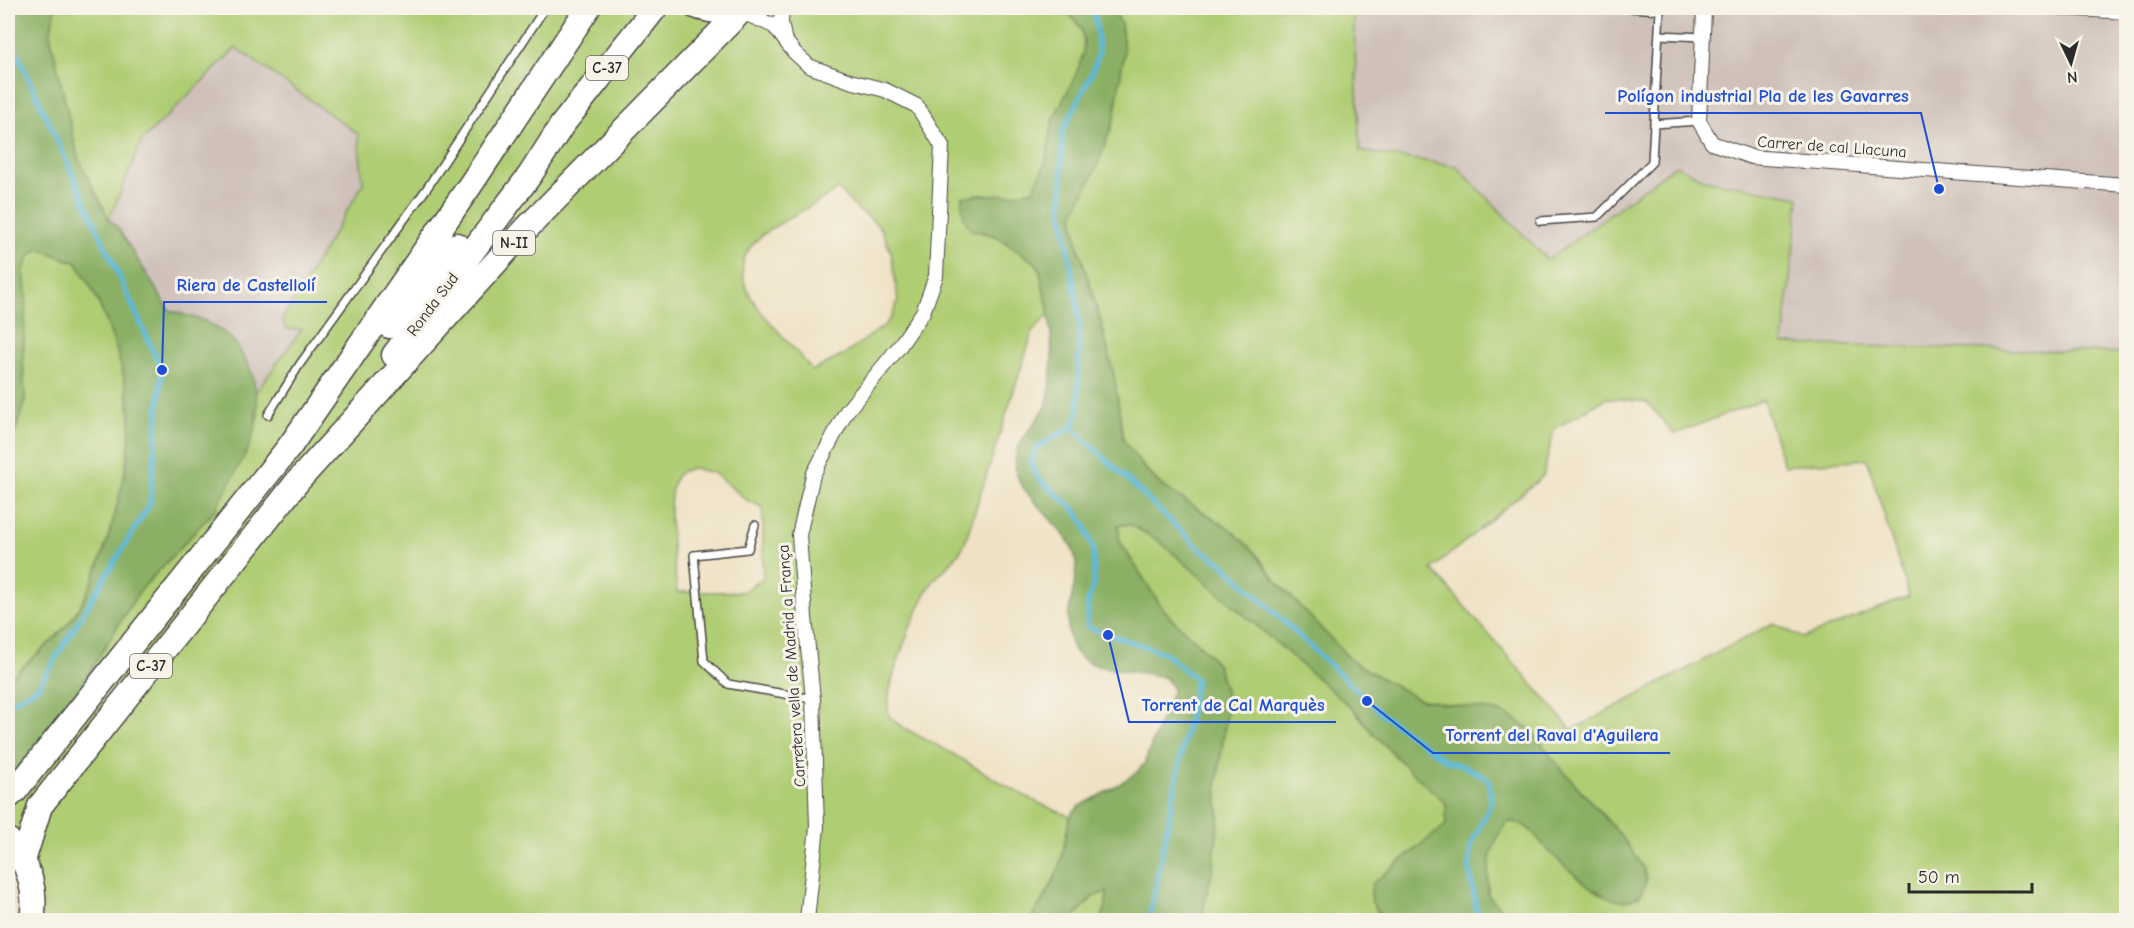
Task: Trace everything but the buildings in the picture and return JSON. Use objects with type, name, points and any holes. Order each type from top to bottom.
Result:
[{"type":"highway","points":[[290,446],[471,184],[588,8]]},
{"type":"highway","name":"Ronda Sud","points":[[290,446],[520,169],[562,125],[654,9]]},
{"type":"highway","name":"N-II","points":[[298,481],[525,230],[748,11]]},
{"type":"highway","name":"Ronda Sud","points":[[298,481],[530,175],[562,125]]},
{"type":"highway","name":"C-37","points":[[8,797],[30,773],[290,446]]},
{"type":"highway","name":"C-37","points":[[23,861],[40,806],[298,481]]},
{"type":"highway","points":[[8,840],[23,861],[33,889],[32,921]]},
{"type":"street","points":[[692,8],[718,14],[748,11]]},
{"type":"street","points":[[782,8],[781,22],[784,37]]},
{"type":"street","points":[[1699,121],[1704,10],[1706,8]]},
{"type":"street","points":[[2062,8],[2127,12]]},
{"type":"street","name":"Carretera vella de Madrid a França","points":[[748,11],[774,26],[794,52],[809,66],[850,81],[885,90],[917,106],[942,146],[936,276],[923,312],[899,347],[846,412],[813,475],[799,534],[813,699],[817,827],[807,921]]},
{"type":"street","name":"Carrer de cal Llacuna","points":[[1699,121],[1712,143],[1751,157],[2127,185]]},
{"type":"lane","points":[[268,415],[300,364],[427,188],[545,8]]},
{"type":"lane","points":[[1540,221],[1597,217],[1652,162],[1660,10],[1630,8]]},
{"type":"lane","points":[[1659,35],[1703,37]]},
{"type":"lane","points":[[1654,124],[1699,121]]},
{"type":"lane","points":[[755,525],[748,549],[694,555],[704,662],[728,684],[813,699]]},
{"type":"shaded area","points":[[1353,8],[2126,8],[2126,353],[1783,344],[1799,197],[1705,180],[1676,165],[1548,260],[1456,166],[1360,151]]},
{"type":"shaded area","points":[[236,48],[358,134],[363,184],[282,320],[303,329],[256,392],[249,366],[236,344],[228,335],[205,321],[169,310],[118,228],[109,219],[142,141]]},
{"type":"green space","points":[[8,8],[55,8],[50,35],[78,158],[109,219],[118,228],[169,310],[205,321],[228,335],[236,344],[254,379],[257,404],[255,429],[247,451],[215,510],[138,593],[46,743],[8,775],[8,680],[59,634],[72,618],[90,587],[115,515],[129,447],[130,414],[127,391],[115,344],[97,299],[86,279],[76,262],[38,249],[29,257],[24,269],[26,294],[23,357],[25,400],[8,456]]},
{"type":"green space","points":[[55,8],[1058,8],[1074,19],[1082,31],[1084,45],[1082,60],[1054,119],[1046,160],[1033,190],[1004,195],[975,194],[982,233],[994,235],[1038,265],[1050,313],[1033,331],[964,545],[934,580],[911,626],[895,670],[888,707],[890,717],[901,726],[1025,796],[1070,816],[1060,866],[1049,890],[1030,920],[18,920],[19,890],[8,862],[8,775],[46,743],[138,593],[215,510],[251,440],[258,417],[256,392],[302,329],[287,329],[282,320],[363,184],[358,134],[236,48],[142,141],[109,219],[78,158],[50,35]],"holes":[[[838,189],[881,229],[891,252],[898,299],[892,316],[885,325],[845,354],[812,371],[754,301],[745,283],[743,265],[751,247],[771,229]],[[691,468],[714,473],[748,501],[763,507],[763,578],[742,592],[677,592],[671,530],[671,497],[673,483],[678,474]]]},
{"type":"green space","points":[[1058,8],[1113,8],[1121,24],[1124,53],[1114,120],[1096,169],[1073,214],[1077,242],[1101,322],[1115,381],[1123,439],[1142,466],[1162,486],[1230,529],[1251,548],[1277,582],[1353,662],[1418,699],[1497,711],[1527,727],[1623,838],[1644,869],[1646,881],[1640,896],[1627,901],[1617,900],[1595,890],[1551,853],[1529,829],[1521,824],[1508,821],[1497,838],[1490,856],[1488,895],[1511,920],[1387,920],[1373,904],[1372,884],[1446,825],[1446,803],[1408,769],[1355,711],[1158,540],[1131,525],[1118,525],[1120,542],[1161,606],[1211,656],[1218,666],[1226,695],[1227,709],[1217,784],[1219,818],[1212,873],[1202,920],[1101,920],[1106,906],[1107,892],[1094,896],[1071,920],[1030,920],[1049,890],[1060,866],[1070,816],[1078,807],[1113,788],[1137,772],[1144,764],[1173,689],[1166,678],[1095,665],[1082,658],[1072,647],[1068,630],[1076,575],[1075,556],[1062,532],[1022,486],[1015,463],[1022,440],[1045,408],[1050,386],[1051,334],[1039,268],[1001,240],[990,234],[971,230],[963,211],[962,197],[1015,194],[1033,190],[1046,160],[1054,119],[1075,75],[1084,45],[1082,31],[1074,19]]},
{"type":"green space","points":[[1113,8],[1353,8],[1360,151],[1456,166],[1548,260],[1676,165],[1705,180],[1799,197],[1783,344],[2126,353],[2126,920],[1511,920],[1488,896],[1490,857],[1496,839],[1507,821],[1520,823],[1536,834],[1544,846],[1600,894],[1623,838],[1527,727],[1459,706],[1418,699],[1353,662],[1277,582],[1259,557],[1230,529],[1162,486],[1132,454],[1123,439],[1115,381],[1101,322],[1077,242],[1073,214],[1096,169],[1114,120],[1124,53],[1121,24]],"holes":[[[1607,398],[1647,402],[1674,434],[1763,400],[1784,466],[1867,459],[1909,596],[1803,638],[1773,623],[1572,730],[1432,569],[1543,476],[1554,429]]]},
{"type":"green space","points":[[38,249],[76,262],[97,299],[122,368],[130,414],[130,434],[115,515],[90,587],[72,618],[59,634],[8,680],[8,456],[25,400],[23,357],[26,294],[24,269],[29,257]]},
{"type":"green space","points":[[1118,525],[1131,525],[1158,540],[1355,711],[1373,733],[1446,803],[1446,825],[1372,884],[1378,913],[1387,920],[1202,920],[1212,873],[1219,818],[1217,784],[1227,709],[1226,695],[1218,666],[1211,656],[1161,606],[1120,542]]},
{"type":"green space","points":[[1107,892],[1106,906],[1101,920],[1071,920],[1094,896]]},
{"type":"waterway","points":[[8,31],[10,8]]},
{"type":"waterway","points":[[1072,427],[1078,413],[1079,318],[1062,209],[1062,133],[1091,75],[1099,53],[1094,8]]},
{"type":"waterway","points":[[8,33],[162,370],[150,504],[38,687],[8,704]]},
{"type":"waterway","points":[[1072,427],[1200,549],[1222,563],[1384,716],[1445,760],[1468,768],[1489,780],[1491,803],[1471,845],[1469,866],[1477,912],[1485,920]]},
{"type":"waterway","points":[[1072,427],[1037,447],[1031,463],[1038,478],[1074,509],[1085,525],[1093,549],[1094,581],[1088,602],[1087,627],[1165,653],[1196,680],[1149,920]]},
{"type":"place","name":"Polígon industrial Pla de les Gavarres","points":[[1939,189]]},
{"type":"place","name":"Riera de Castellolí","points":[[162,370]]},
{"type":"place","name":"Torrent de Cal Marquès","points":[[1108,635]]},
{"type":"place","name":"Torrent del Raval d'Aguilera","points":[[1367,701]]}]
